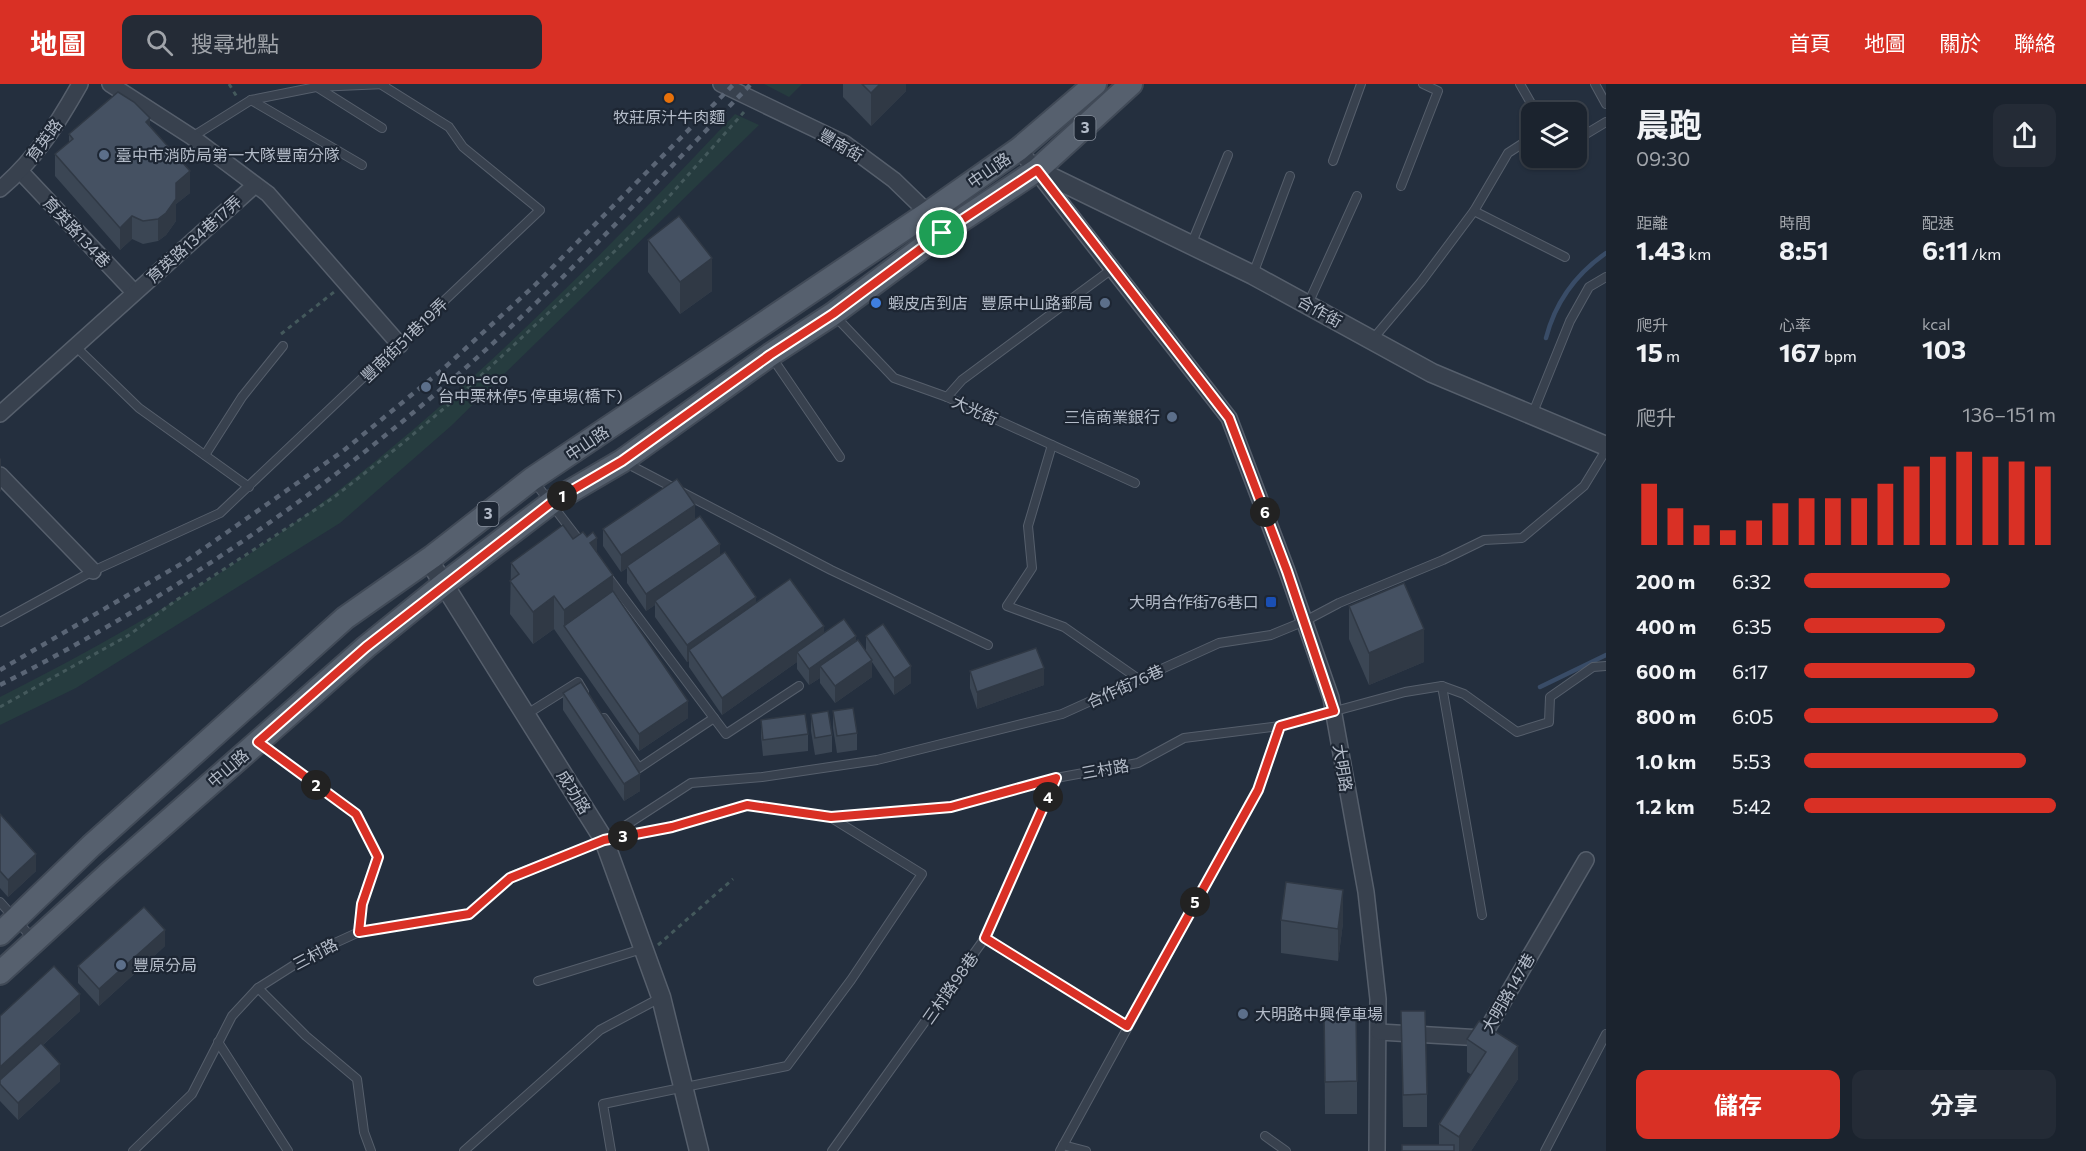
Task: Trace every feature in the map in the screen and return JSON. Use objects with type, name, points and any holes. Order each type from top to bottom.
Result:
[{"type":"main road","name":"中山路","points":[[8,927],[91,846],[345,618],[428,559],[532,479],[928,213],[1019,149],[1095,84]]},
{"type":"main road","name":"中山路","points":[[0,973],[366,647],[444,584],[552,502],[622,461],[770,355],[833,314],[942,233],[1037,170],[1131,84]]},
{"type":"street","name":"育英路","points":[[0,189],[21,172],[58,124],[80,84]]},
{"type":"street","name":"豐南街","points":[[722,84],[753,101],[844,143],[894,180],[928,213],[942,233]]},
{"type":"street","points":[[115,85],[192,137],[268,194],[400,345]]},
{"type":"street","name":"大明路","points":[[1019,149],[1229,418],[1305,621],[1334,711],[1366,892],[1378,999],[1377,1151]]},
{"type":"street","name":"合作街","points":[[1037,170],[1253,275],[1432,373],[1606,448]]},
{"type":"street","name":"育英路134巷","points":[[21,172],[134,292]]},
{"type":"street","name":"育英路134巷17弄","points":[[0,414],[255,185]]},
{"type":"street","points":[[3,482],[93,571]]},
{"type":"street","name":"成功路","points":[[428,559],[604,840],[661,997],[699,1151]]},
{"type":"street","name":"大明路147巷","points":[[1379,1032],[1482,1038],[1586,860]]},
{"type":"lane","points":[[1333,161],[1360,84]]},
{"type":"lane","points":[[1401,186],[1438,91],[1423,84]]},
{"type":"lane","points":[[1520,84],[1530,102]]},
{"type":"lane","points":[[1595,84],[1606,104]]},
{"type":"lane","points":[[192,137],[251,100],[316,87],[383,85]]},
{"type":"lane","name":"豐南街51巷19弄","points":[[0,622],[93,571],[220,513],[540,210],[463,147],[448,127],[383,85]]},
{"type":"lane","points":[[316,87],[382,128]]},
{"type":"lane","points":[[251,100],[362,165]]},
{"type":"lane","points":[[1587,133],[1606,122]]},
{"type":"lane","points":[[1371,340],[1421,282],[1474,211],[1508,153],[1521,145]]},
{"type":"lane","points":[[1191,244],[1228,155]]},
{"type":"lane","points":[[1253,275],[1290,176]]},
{"type":"lane","points":[[1308,304],[1357,196]]},
{"type":"lane","points":[[1474,211],[1565,257]]},
{"type":"lane","points":[[947,397],[962,380],[1112,269]]},
{"type":"lane","points":[[1532,416],[1570,321],[1589,287],[1606,277]]},
{"type":"lane","name":"大光街","points":[[833,314],[894,378],[947,397],[1134,483]]},
{"type":"lane","points":[[75,346],[139,408],[249,487]]},
{"type":"lane","points":[[205,455],[242,397],[283,346]]},
{"type":"lane","points":[[770,355],[840,457]]},
{"type":"lane","points":[[1052,446],[1028,526],[1032,568],[1007,606],[1064,627],[1140,680]]},
{"type":"lane","name":"合作街76巷","points":[[604,840],[691,783],[762,777],[877,760],[1062,714],[1219,642],[1270,635],[1484,540],[1522,538],[1584,486],[1606,448]]},
{"type":"lane","points":[[622,461],[831,570],[988,645]]},
{"type":"lane","points":[[532,479],[587,549]]},
{"type":"lane","points":[[601,568],[726,734],[799,686]]},
{"type":"lane","points":[[1482,915],[1442,686],[1464,694],[1517,732],[1549,722],[1550,697],[1593,667],[1606,666]]},
{"type":"lane","points":[[525,715],[578,682],[591,701]]},
{"type":"lane","name":"三村路","points":[[133,1151],[192,1094],[232,1016],[258,988],[313,953],[359,932],[469,914],[510,878],[604,840],[672,827],[747,805],[831,817],[951,807],[1056,778],[1138,763],[1184,738],[1280,726],[1405,692],[1442,686]]},
{"type":"lane","points":[[598,711],[639,768],[714,718]]},
{"type":"lane","points":[[1086,1151],[1061,1148],[1258,790],[1280,726]]},
{"type":"lane","points":[[258,742],[356,814],[378,857],[362,904],[359,932]]},
{"type":"lane","name":"三村路98巷","points":[[832,1151],[985,938],[1056,778]]},
{"type":"lane","points":[[611,1151],[603,1104],[788,1066],[851,980],[922,874],[831,817]]},
{"type":"lane","points":[[0,902],[8,927],[35,941]]},
{"type":"lane","points":[[985,938],[1127,1026]]},
{"type":"lane","points":[[538,981],[645,948]]},
{"type":"lane","points":[[258,988],[306,1036],[357,1079],[364,1132],[371,1151]]},
{"type":"lane","points":[[464,1151],[600,1030],[661,997]]},
{"type":"lane","points":[[1545,1151],[1606,1034]]},
{"type":"lane","points":[[218,1042],[288,1151]]},
{"type":"lane","points":[[1265,1136],[1286,1151]]},
{"type":"path","points":[[0,707],[129,636],[176,601],[333,498],[409,438],[527,334],[665,201],[724,137],[753,101]]},
{"type":"path","points":[[283,346],[278,336],[345,283]]},
{"type":"path","points":[[645,948],[662,944],[733,879]]},
{"type":"green space","points":[[764,84],[802,84],[789,97]]},
{"type":"green space","points":[[735,114],[759,125],[451,426],[340,523],[76,688],[0,725],[0,697],[139,622],[230,567],[316,507],[409,433],[553,301]]},
{"type":"building","points":[[862,84],[880,84],[871,93]]},
{"type":"building","points":[[118,92],[134,102],[150,118],[146,122],[190,171],[176,183],[176,199],[166,213],[158,219],[143,221],[132,216],[120,228],[55,154],[73,139],[69,134]]},
{"type":"building","points":[[679,216],[712,258],[680,282],[648,240]]},
{"type":"building","points":[[677,479],[695,505],[621,555],[603,529]]},
{"type":"building","points":[[700,516],[720,544],[646,594],[627,566]]},
{"type":"building","points":[[563,525],[573,539],[583,532],[587,537],[593,532],[597,538],[590,543],[613,575],[564,610],[554,596],[533,612],[510,581],[519,574],[511,563]]},
{"type":"building","points":[[725,552],[756,597],[687,645],[655,601]]},
{"type":"building","points":[[790,579],[824,626],[722,698],[689,650]]},
{"type":"building","points":[[1404,583],[1424,629],[1369,653],[1349,606]]},
{"type":"building","points":[[613,591],[688,701],[639,734],[564,626]]},
{"type":"building","points":[[844,619],[856,636],[809,669],[797,652]]},
{"type":"building","points":[[883,624],[911,666],[894,678],[866,636]]},
{"type":"building","points":[[858,640],[872,660],[835,686],[820,666]]},
{"type":"building","points":[[1036,648],[1044,668],[977,692],[970,671]]},
{"type":"building","points":[[581,682],[640,774],[624,784],[563,693]]},
{"type":"building","points":[[853,708],[857,733],[837,736],[833,711]]},
{"type":"building","points":[[828,711],[832,735],[815,738],[811,714]]},
{"type":"building","points":[[805,714],[808,734],[763,740],[761,720]]},
{"type":"building","points":[[0,814],[36,854],[8,880],[0,871]]},
{"type":"building","points":[[1286,882],[1343,890],[1338,929],[1281,920]]},
{"type":"building","points":[[144,907],[165,930],[99,989],[78,966]]},
{"type":"building","points":[[54,966],[80,994],[0,1067],[0,1016]]},
{"type":"building","points":[[1401,1011],[1425,1011],[1427,1094],[1403,1095]]},
{"type":"building","points":[[1324,1012],[1356,1012],[1357,1081],[1325,1082]]},
{"type":"building","points":[[1479,1021],[1518,1046],[1459,1137],[1439,1124],[1486,1052],[1467,1039]]},
{"type":"building","points":[[41,1043],[60,1064],[18,1103],[0,1084],[0,1080]]},
{"type":"building","points":[[1402,1145],[1454,1145],[1454,1151],[1402,1151]]},
{"type":"waterway","points":[[1546,338],[1555,313],[1568,290],[1585,270],[1606,253]]},
{"type":"waterway","points":[[1540,687],[1606,655]]},
{"type":"railway","points":[[0,670],[186,561],[343,451],[442,370],[535,285],[734,84]]},
{"type":"railway","points":[[0,685],[144,605],[214,560],[349,464],[414,412],[477,358],[564,276],[751,84]]},
{"type":"place","name":"牧莊原汁牛肉麵","points":[[669,98]]},
{"type":"place","name":"臺中市消防局第一大隊豐南分隊","points":[[104,155]]},
{"type":"place","name":"蝦皮店到店","points":[[876,303]]},
{"type":"place","name":"豐原中山路郵局","points":[[1105,303]]},
{"type":"place","name":"Acon-eco 台中栗林停5 停車場(橋下)","points":[[426,387]]},
{"type":"place","name":"三信商業銀行","points":[[1172,417]]},
{"type":"place","name":"大明合作街76巷口","points":[[1271,602]]},
{"type":"place","name":"豐原分局","points":[[121,965]]},
{"type":"place","name":"大明路中興停車場","points":[[1243,1014]]},
{"type":"route","points":[[1037,170],[1229,418],[1287,571],[1331,698],[1334,711],[1280,726],[1258,790],[1127,1026],[985,938],[1056,778],[951,807],[831,817],[747,805],[672,827],[604,840],[510,878],[469,914],[359,932],[362,904],[378,857],[356,814],[258,742],[366,647],[552,502],[622,461],[770,355],[833,314],[942,233],[1037,170]]}]
